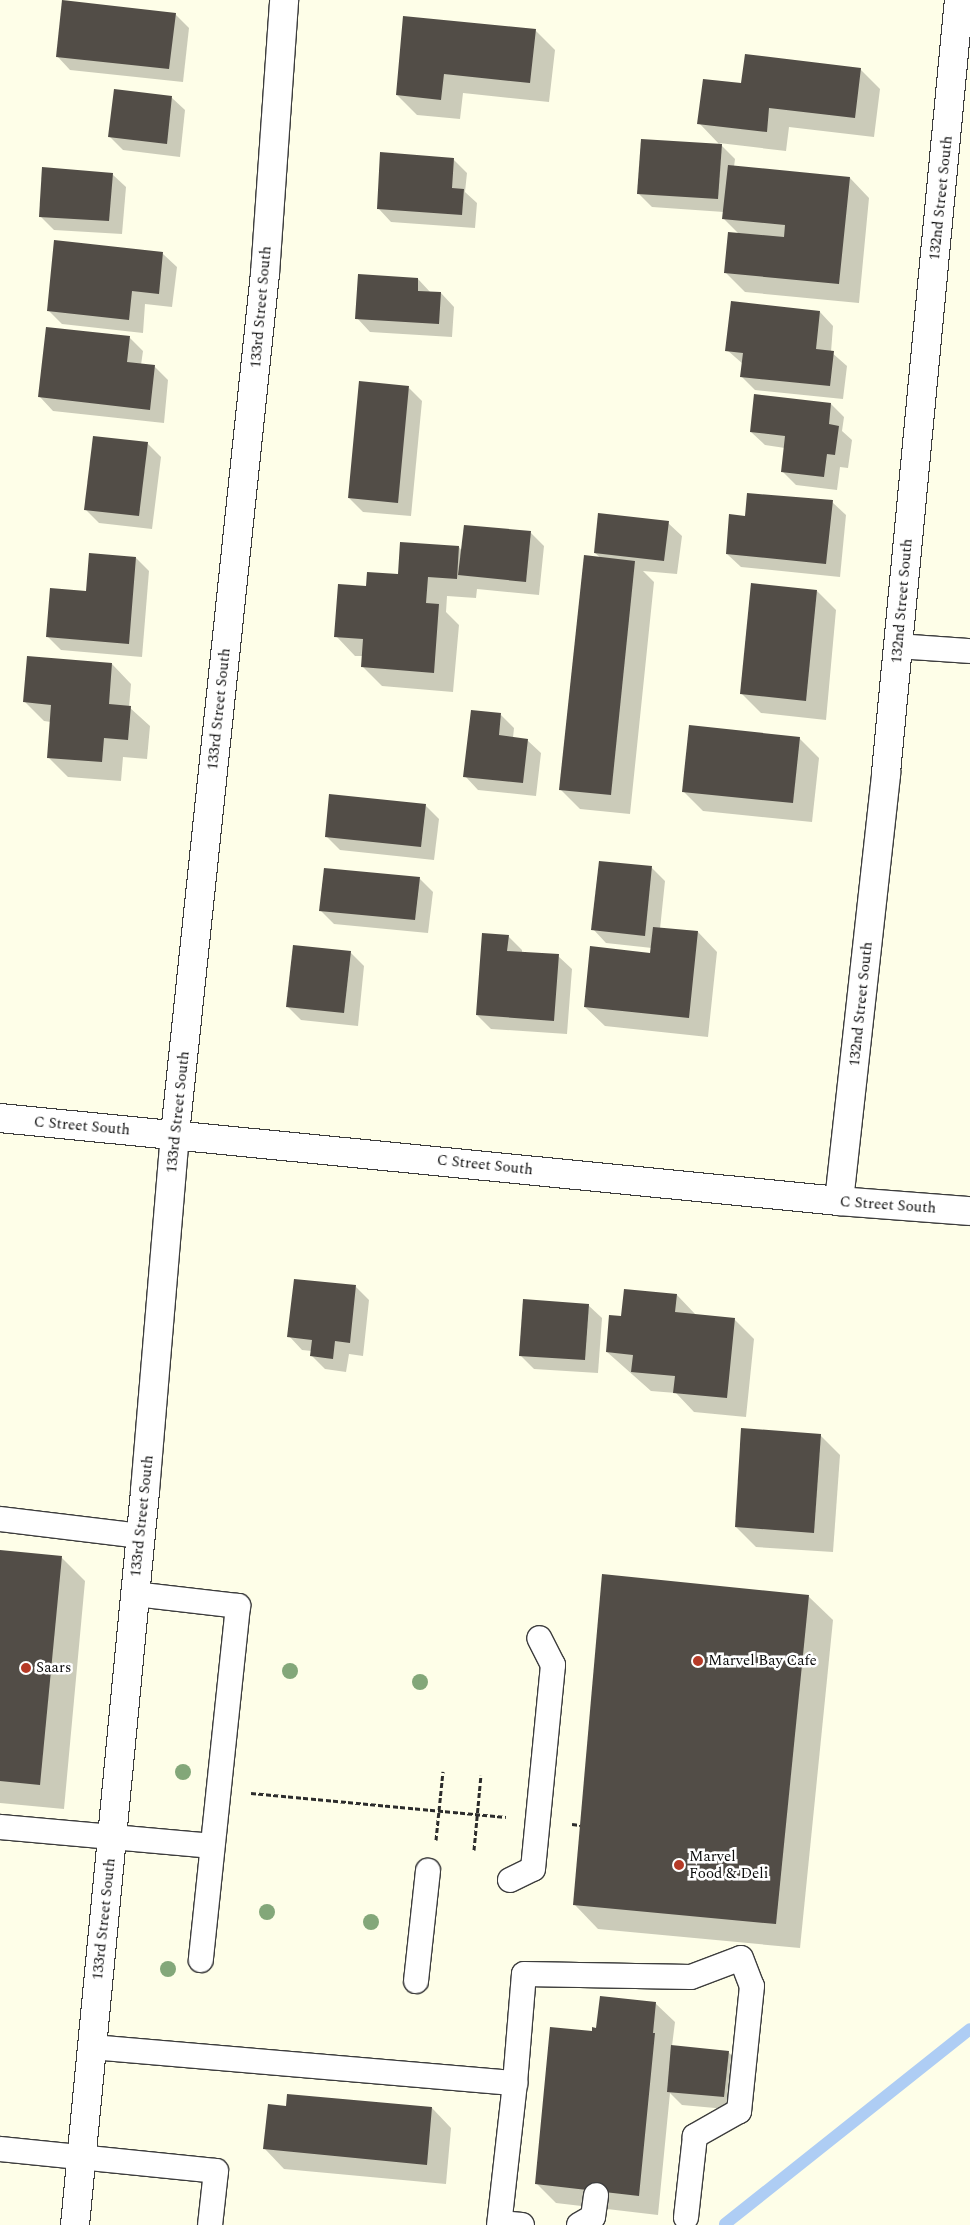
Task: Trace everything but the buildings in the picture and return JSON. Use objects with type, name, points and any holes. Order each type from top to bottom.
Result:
[{"type":"street","name":"133rd Street South","points":[[75,2225],[141,1536],[175,1134],[264,274],[284,0]]},
{"type":"street","name":"132nd Street South","points":[[839,1201],[898,646],[958,0]]},
{"type":"street","name":"C Street South","points":[[0,1118],[839,1201],[970,1211]]},
{"type":"lane","points":[[898,646],[970,650]]},
{"type":"lane","points":[[0,1519],[141,1536]]},
{"type":"lane","points":[[135,1594],[238,1606],[201,1960]]},
{"type":"lane","points":[[510,1880],[533,1869],[552,1665],[539,1638]]},
{"type":"lane","points":[[0,1827],[212,1846]]},
{"type":"lane","points":[[416,1981],[428,1871]]},
{"type":"lane","points":[[507,2224],[515,2083],[524,1974],[691,1977],[741,1958],[752,1986],[740,2111],[695,2136],[682,2223]]},
{"type":"lane","points":[[92,2047],[515,2083]]},
{"type":"lane","points":[[0,2149],[216,2170],[210,2225]]},
{"type":"lane","points":[[578,2225],[593,2217],[596,2195]]},
{"type":"path","points":[[436,1846],[443,1771]]},
{"type":"path","points":[[474,1850],[481,1775]]},
{"type":"path","points":[[250,1792],[434,1810]]},
{"type":"waterway","points":[[725,2224],[970,2029]]},
{"type":"place","name":"Marvel Bay Cafe","points":[[698,1661]]},
{"type":"place","name":"Saars","points":[[26,1668]]},
{"type":"place","name":"Marvel Food & Deli","points":[[679,1865]]}]
